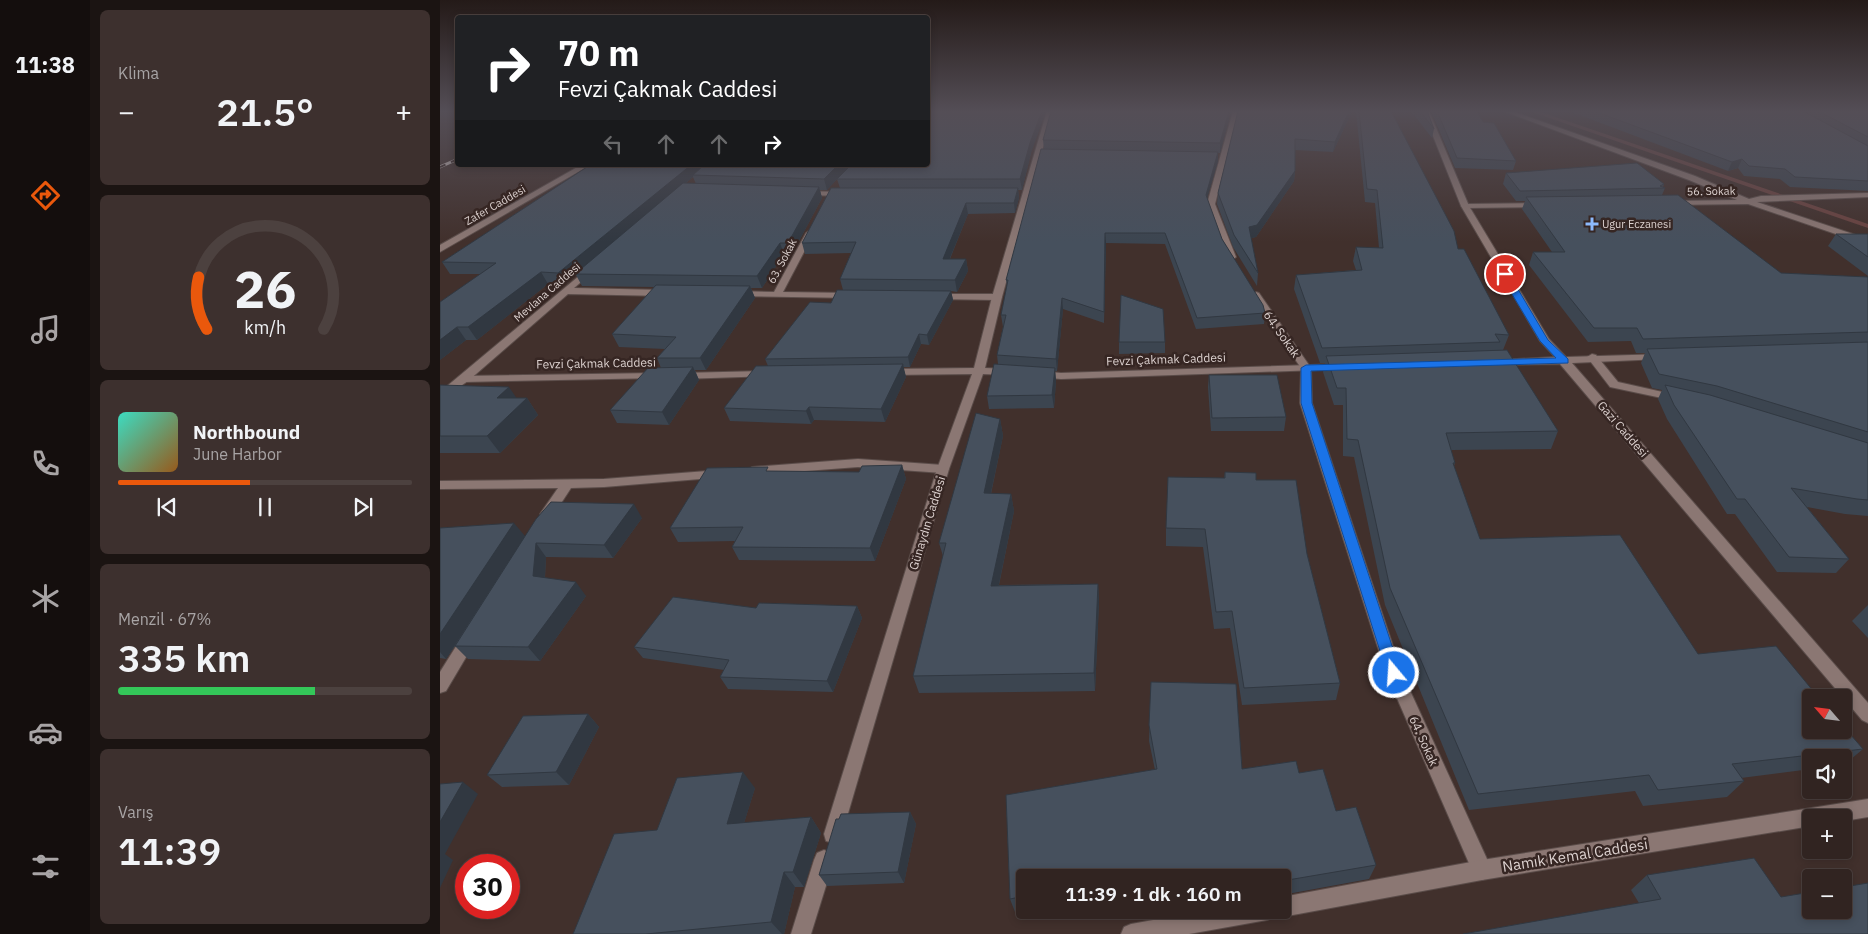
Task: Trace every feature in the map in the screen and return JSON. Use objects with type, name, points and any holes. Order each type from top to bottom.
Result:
[{"type":"street","name":"Günaydın Caddesi","points":[[801,934],[943,469],[979,371],[1021,194],[1042,155]]},
{"type":"street","points":[[1220,155],[1211,204],[1227,248],[1241,272]]},
{"type":"street","name":"Gazi Caddesi","points":[[1444,155],[1465,206],[1545,341],[1868,715]]},
{"type":"street","points":[[1627,155],[1692,178],[1749,202],[1868,242]]},
{"type":"street","name":"Zafer Caddesi","points":[[440,249],[583,167]]},
{"type":"street","points":[[826,202],[837,186]]},
{"type":"street","points":[[791,193],[850,194]]},
{"type":"street","name":"56. Sokak","points":[[1660,203],[1749,202],[1761,198],[1868,196]]},
{"type":"street","points":[[1465,206],[1553,205]]},
{"type":"street","name":"63. Sokak","points":[[777,295],[812,227]]},
{"type":"street","name":"Mevlana Caddesi","points":[[440,397],[464,379],[602,260]]},
{"type":"street","name":"64. Sokak","points":[[1251,287],[1306,368],[1306,403],[1394,673],[1482,870]]},
{"type":"street","points":[[565,291],[671,293]]},
{"type":"street","points":[[729,294],[864,296]]},
{"type":"street","points":[[921,297],[997,297]]},
{"type":"street","points":[[1485,363],[1670,355]]},
{"type":"street","points":[[1592,357],[1614,385],[1686,400]]},
{"type":"street","name":"Fevzi Çakmak Caddesi","points":[[880,372],[979,371],[1061,376],[1356,367]]},
{"type":"street","name":"Fevzi Çakmak Caddesi","points":[[464,379],[781,374]]},
{"type":"street","points":[[440,486],[604,483],[858,463],[943,469]]},
{"type":"street","points":[[537,530],[568,483]]},
{"type":"street","points":[[440,686],[476,626]]},
{"type":"street","name":"Namık Kemal Caddesi","points":[[1291,905],[1482,870],[1868,808]]},
{"type":"street","points":[[1131,934],[1216,919]]},
{"type":"building","points":[[930,155],[1027,155],[1020,179],[837,179],[849,167],[930,167]]},
{"type":"building","points":[[1040,155],[1217,155],[1206,195],[1222,239],[1263,305],[1265,313],[1197,318],[1165,233],[1105,233],[1104,312],[1062,298],[1056,359],[997,355],[1006,315],[1001,315],[1008,280],[1006,280]]},
{"type":"building","points":[[1227,155],[1295,155],[1295,171],[1257,225],[1249,227],[1258,273],[1234,235],[1218,193]]},
{"type":"building","points":[[1363,155],[1414,155],[1454,231],[1458,249],[1464,249],[1509,335],[1495,334],[1500,342],[1322,348],[1296,275],[1362,270],[1356,247],[1383,248],[1377,190],[1367,189]]},
{"type":"building","points":[[1456,155],[1512,155],[1516,161],[1457,158]]},
{"type":"building","points":[[1712,155],[1868,155],[1868,181],[1795,177],[1785,169],[1749,166],[1742,159],[1732,162]]},
{"type":"building","points":[[1637,163],[1664,184],[1660,186],[1665,188],[1520,191],[1506,173]]},
{"type":"building","points":[[587,167],[689,167],[558,273],[541,272],[468,327],[457,327],[440,340],[440,302],[496,263],[442,262]]},
{"type":"building","points":[[702,167],[836,167],[824,179],[693,175]]},
{"type":"building","points":[[683,183],[819,187],[788,243],[780,243],[757,276],[575,274]]},
{"type":"building","points":[[831,188],[1018,188],[1014,203],[966,203],[943,259],[966,259],[955,280],[840,279],[856,242],[802,243]]},
{"type":"building","points":[[1678,195],[1781,273],[1868,277],[1868,332],[1643,339],[1637,328],[1594,328],[1533,252],[1565,252],[1526,197]]},
{"type":"building","points":[[1836,234],[1868,234],[1868,257]]},
{"type":"building","points":[[656,285],[750,286],[700,358],[657,358],[676,337],[612,334]]},
{"type":"building","points":[[837,290],[951,291],[927,335],[919,334],[908,357],[765,359],[810,302],[831,303]]},
{"type":"building","points":[[1121,295],[1163,309],[1165,342],[1119,342]]},
{"type":"building","points":[[1868,342],[1868,432],[1717,386],[1659,374],[1647,349]]},
{"type":"building","points":[[1507,350],[1558,431],[1446,433],[1455,463],[1453,463],[1480,539],[1620,535],[1698,654],[1776,646],[1812,689],[1802,689],[1802,739],[1852,739],[1852,736],[1863,749],[1802,749],[1802,756],[1732,764],[1744,781],[1658,790],[1649,775],[1478,794],[1390,588],[1358,440],[1347,439],[1346,388],[1337,388],[1326,356]]},
{"type":"building","points":[[903,364],[881,409],[809,407],[806,411],[724,408],[756,366]]},
{"type":"building","points":[[994,364],[1055,368],[1052,395],[987,396]]},
{"type":"building","points":[[693,367],[662,412],[610,410],[648,368]]},
{"type":"building","points":[[1209,375],[1277,375],[1286,417],[1212,418]]},
{"type":"building","points":[[440,385],[509,387],[497,398],[527,398],[487,436],[440,436]]},
{"type":"building","points":[[1665,385],[1710,395],[1868,443],[1868,500],[1791,488],[1849,559],[1789,557],[1745,499],[1737,499],[1674,405]]},
{"type":"building","points":[[976,413],[1000,419],[984,493],[1011,494],[991,586],[1098,584],[1094,673],[913,676],[946,543],[939,543]]},
{"type":"building","points":[[902,465],[870,548],[732,547],[743,527],[670,528],[707,468],[768,467],[766,471],[859,472],[862,466]]},
{"type":"building","points":[[1225,472],[1256,473],[1256,480],[1296,480],[1307,554],[1340,683],[1244,688],[1232,611],[1216,612],[1205,529],[1166,528],[1168,477],[1225,478]]},
{"type":"building","points":[[551,502],[634,504],[604,545],[536,543],[533,576],[576,582],[528,647],[455,646],[536,519]]},
{"type":"building","points":[[514,523],[440,634],[440,528]]},
{"type":"building","points":[[673,597],[756,608],[759,603],[857,606],[827,681],[720,677],[729,660],[634,647]]},
{"type":"building","points":[[1151,682],[1236,684],[1242,769],[1296,761],[1299,773],[1323,769],[1336,811],[1356,807],[1376,865],[1291,879],[1291,869],[1016,869],[1016,898],[1010,899],[1006,795],[1157,769],[1149,725]]},
{"type":"building","points":[[588,714],[556,772],[487,775],[523,716]]},
{"type":"building","points":[[743,772],[727,824],[811,817],[793,872],[784,872],[771,922],[646,934],[573,934],[614,834],[657,830],[677,778]]},
{"type":"building","points":[[463,782],[440,822],[440,784]]},
{"type":"building","points":[[910,812],[898,872],[819,875],[836,819],[839,819],[841,814]]},
{"type":"building","points":[[1754,858],[1781,897],[1802,894],[1802,919],[1852,919],[1852,886],[1868,883],[1868,934],[1463,934],[1661,899],[1647,875]]},
{"type":"waterway","points":[[1659,155],[1868,226]]},
{"type":"railway","points":[[440,167],[455,160]]},
{"type":"place","name":"Ugur Eczanesi","points":[[1592,224]]},
{"type":"route","points":[[1394,673],[1306,403],[1306,368],[1564,361],[1545,341],[1505,274]]}]
